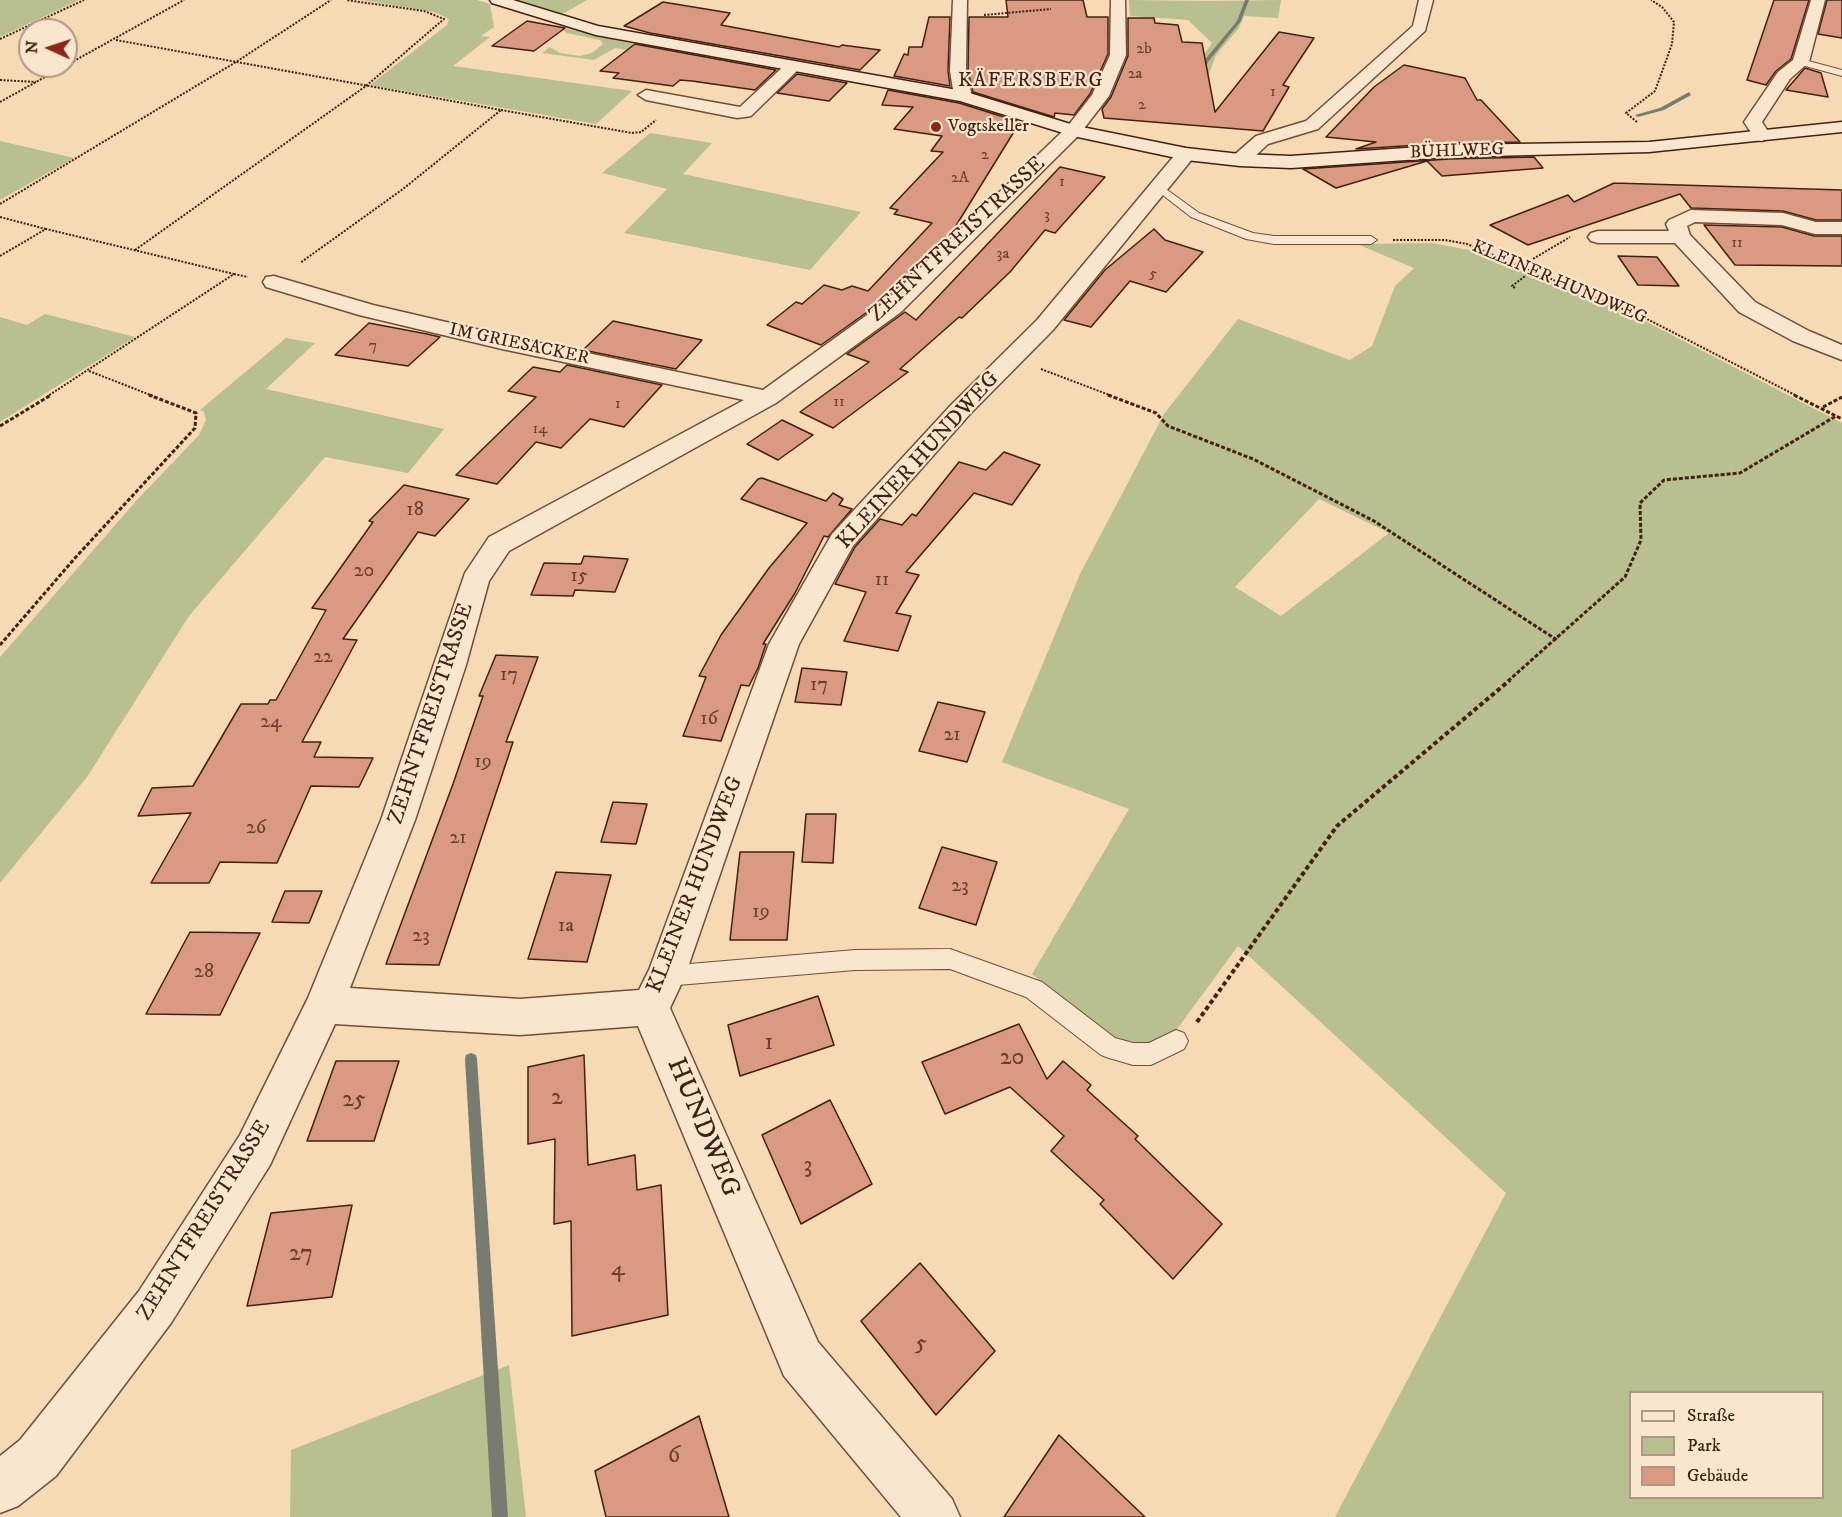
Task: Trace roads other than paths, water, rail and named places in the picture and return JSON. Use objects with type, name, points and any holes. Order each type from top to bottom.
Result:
[{"type":"street","name":"BÜHLWEG","points":[[496,0],[596,30],[963,96],[1073,131],[1186,154],[1240,160],[1291,162],[1449,151],[1648,147],[1842,127]]},
{"type":"street","name":"ZEHNTFREISTRASSE","points":[[0,1488],[38,1458],[155,1307],[255,1150],[324,1005],[398,820],[451,665],[475,580],[499,544],[767,398],[893,307],[1073,131],[1100,96],[1118,55],[1118,0]]},
{"type":"street","points":[[1240,160],[1262,140],[1312,125],[1420,28],[1425,0]]},
{"type":"street","points":[[1762,136],[1753,123],[1784,76],[1801,62],[1818,0]]},
{"type":"street","points":[[960,7],[958,71],[963,96]]},
{"type":"street","points":[[646,95],[737,113],[745,112],[793,66]]},
{"type":"street","name":"KLEINER HUNDWEG","points":[[658,992],[784,644],[842,541],[961,410],[1045,325],[1186,154]]},
{"type":"street","points":[[1842,228],[1815,228],[1784,219],[1691,216],[1676,224],[1681,237],[1747,307],[1801,336],[1842,353]]},
{"type":"street","points":[[1598,237],[1681,237]]},
{"type":"street","name":"IM GRIESACKER","points":[[274,282],[367,310],[502,342],[767,398]]},
{"type":"street","points":[[324,1005],[520,1017],[658,992]]},
{"type":"street","name":"HUNDWEG","points":[[658,992],[801,1359],[934,1517]]},
{"type":"lane","points":[[1801,62],[1842,73]]},
{"type":"lane","points":[[1159,187],[1195,215],[1250,236],[1274,240],[1371,240]]},
{"type":"lane","points":[[658,992],[855,960],[950,959],[1034,989],[1109,1047],[1133,1054],[1151,1054],[1176,1041]]},
{"type":"waterway","points":[[1201,75],[1206,62],[1239,21],[1247,0]]},
{"type":"waterway","points":[[1638,115],[1662,109],[1689,94]]},
{"type":"waterway","points":[[471,1059],[500,1517]]},
{"type":"place","name":"Vogtskeller","points":[[936,127]]},
{"type":"district","name":"KÄFERSBERG","points":[[1031,82]]}]
